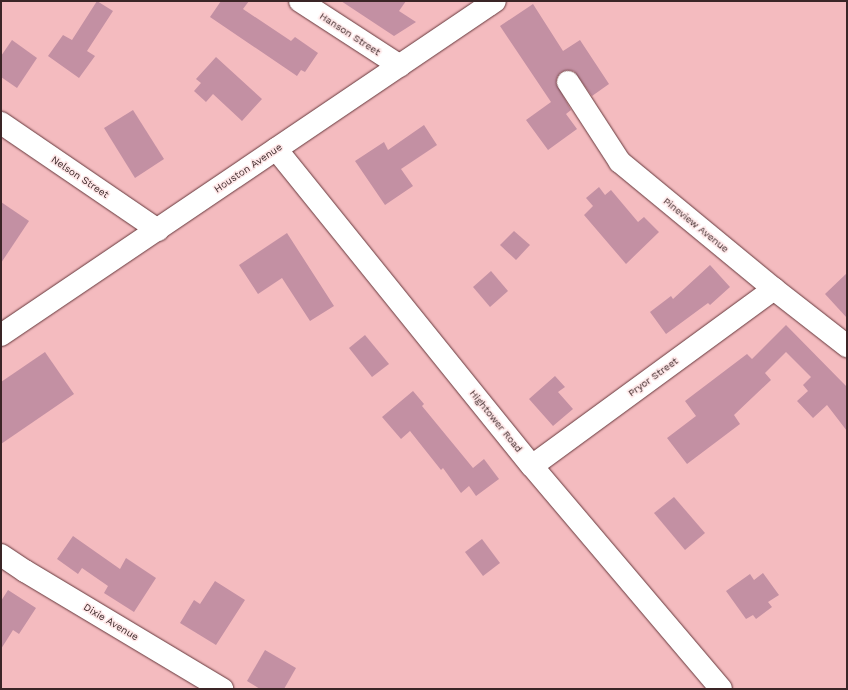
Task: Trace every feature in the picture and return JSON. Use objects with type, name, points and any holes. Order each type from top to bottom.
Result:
[{"type":"street","name":"Hanson Street","points":[[300,1],[400,66]]},
{"type":"street","name":"Houston Avenue","points":[[1,336],[495,1]]},
{"type":"street","name":"Pineview Avenue","points":[[568,82],[620,162],[774,289],[847,346]]},
{"type":"street","name":"Nelson Street","points":[[1,124],[158,230]]},
{"type":"street","name":"Hightower Road","points":[[276,149],[532,466],[721,689]]},
{"type":"street","name":"Pryor Street","points":[[532,466],[774,289]]},
{"type":"street","name":"Dixie Avenue","points":[[1,554],[25,571],[222,689]]},
{"type":"building","points":[[97,1],[113,11],[87,51],[95,56],[79,78],[48,56],[63,35],[72,40]]},
{"type":"building","points":[[221,1],[249,1],[243,9],[291,41],[295,37],[318,53],[305,72],[301,70],[297,76],[210,17]]},
{"type":"building","points":[[341,1],[406,1],[399,11],[416,22],[394,36]]},
{"type":"building","points":[[533,4],[563,51],[580,40],[609,84],[592,96],[574,71],[567,70],[561,72],[557,77],[556,83],[571,110],[566,114],[577,129],[548,150],[526,120],[551,102],[500,26]]},
{"type":"building","points":[[12,40],[37,58],[17,88],[1,77],[1,56]]},
{"type":"building","points":[[216,57],[262,99],[242,121],[213,94],[206,102],[194,91],[201,83],[196,79]]},
{"type":"building","points":[[133,110],[164,159],[135,178],[104,128]]},
{"type":"building","points":[[424,125],[437,145],[401,169],[413,186],[385,205],[355,161],[384,142],[388,150]]},
{"type":"building","points":[[599,187],[605,195],[611,190],[638,222],[644,217],[659,232],[626,264],[584,215],[593,206],[586,198]]},
{"type":"building","points":[[1,202],[29,221],[1,263]]},
{"type":"building","points":[[514,231],[530,245],[516,260],[500,245]]},
{"type":"building","points":[[287,233],[334,306],[310,321],[282,278],[258,294],[239,265]]},
{"type":"building","points":[[710,265],[730,287],[710,305],[708,303],[666,334],[650,312],[671,296],[673,299]]},
{"type":"building","points":[[491,271],[508,291],[490,307],[473,287]]},
{"type":"building","points":[[847,273],[847,318],[825,294]]},
{"type":"building","points":[[786,325],[847,387],[847,431],[827,405],[813,418],[797,401],[808,391],[803,385],[811,377],[786,352],[765,373],[771,380],[734,415],[740,424],[687,464],[667,438],[696,416],[685,401],[747,354],[752,359]]},
{"type":"building","points":[[365,335],[389,364],[372,377],[349,348]]},
{"type":"building","points":[[45,352],[74,394],[1,444],[1,382]]},
{"type":"building","points":[[555,376],[565,387],[558,392],[573,409],[553,426],[529,399]]},
{"type":"building","points":[[413,391],[424,404],[422,406],[473,468],[484,459],[499,479],[476,496],[469,486],[461,493],[443,468],[441,470],[410,431],[401,439],[382,417]]},
{"type":"building","points":[[674,497],[705,533],[685,550],[654,513]]},
{"type":"building","points":[[73,536],[120,569],[126,558],[156,578],[134,612],[104,593],[108,586],[82,568],[78,574],[57,559]]},
{"type":"building","points":[[482,539],[500,563],[483,576],[465,552]]},
{"type":"building","points":[[763,573],[779,595],[768,602],[772,607],[756,619],[753,615],[746,619],[726,591],[750,574],[754,580]]},
{"type":"building","points":[[215,581],[245,600],[216,645],[180,623],[194,600],[200,604]]},
{"type":"building","points":[[8,590],[36,608],[19,634],[13,630],[1,649],[1,601]]},
{"type":"building","points":[[265,650],[296,668],[284,689],[260,689],[247,681]]}]
